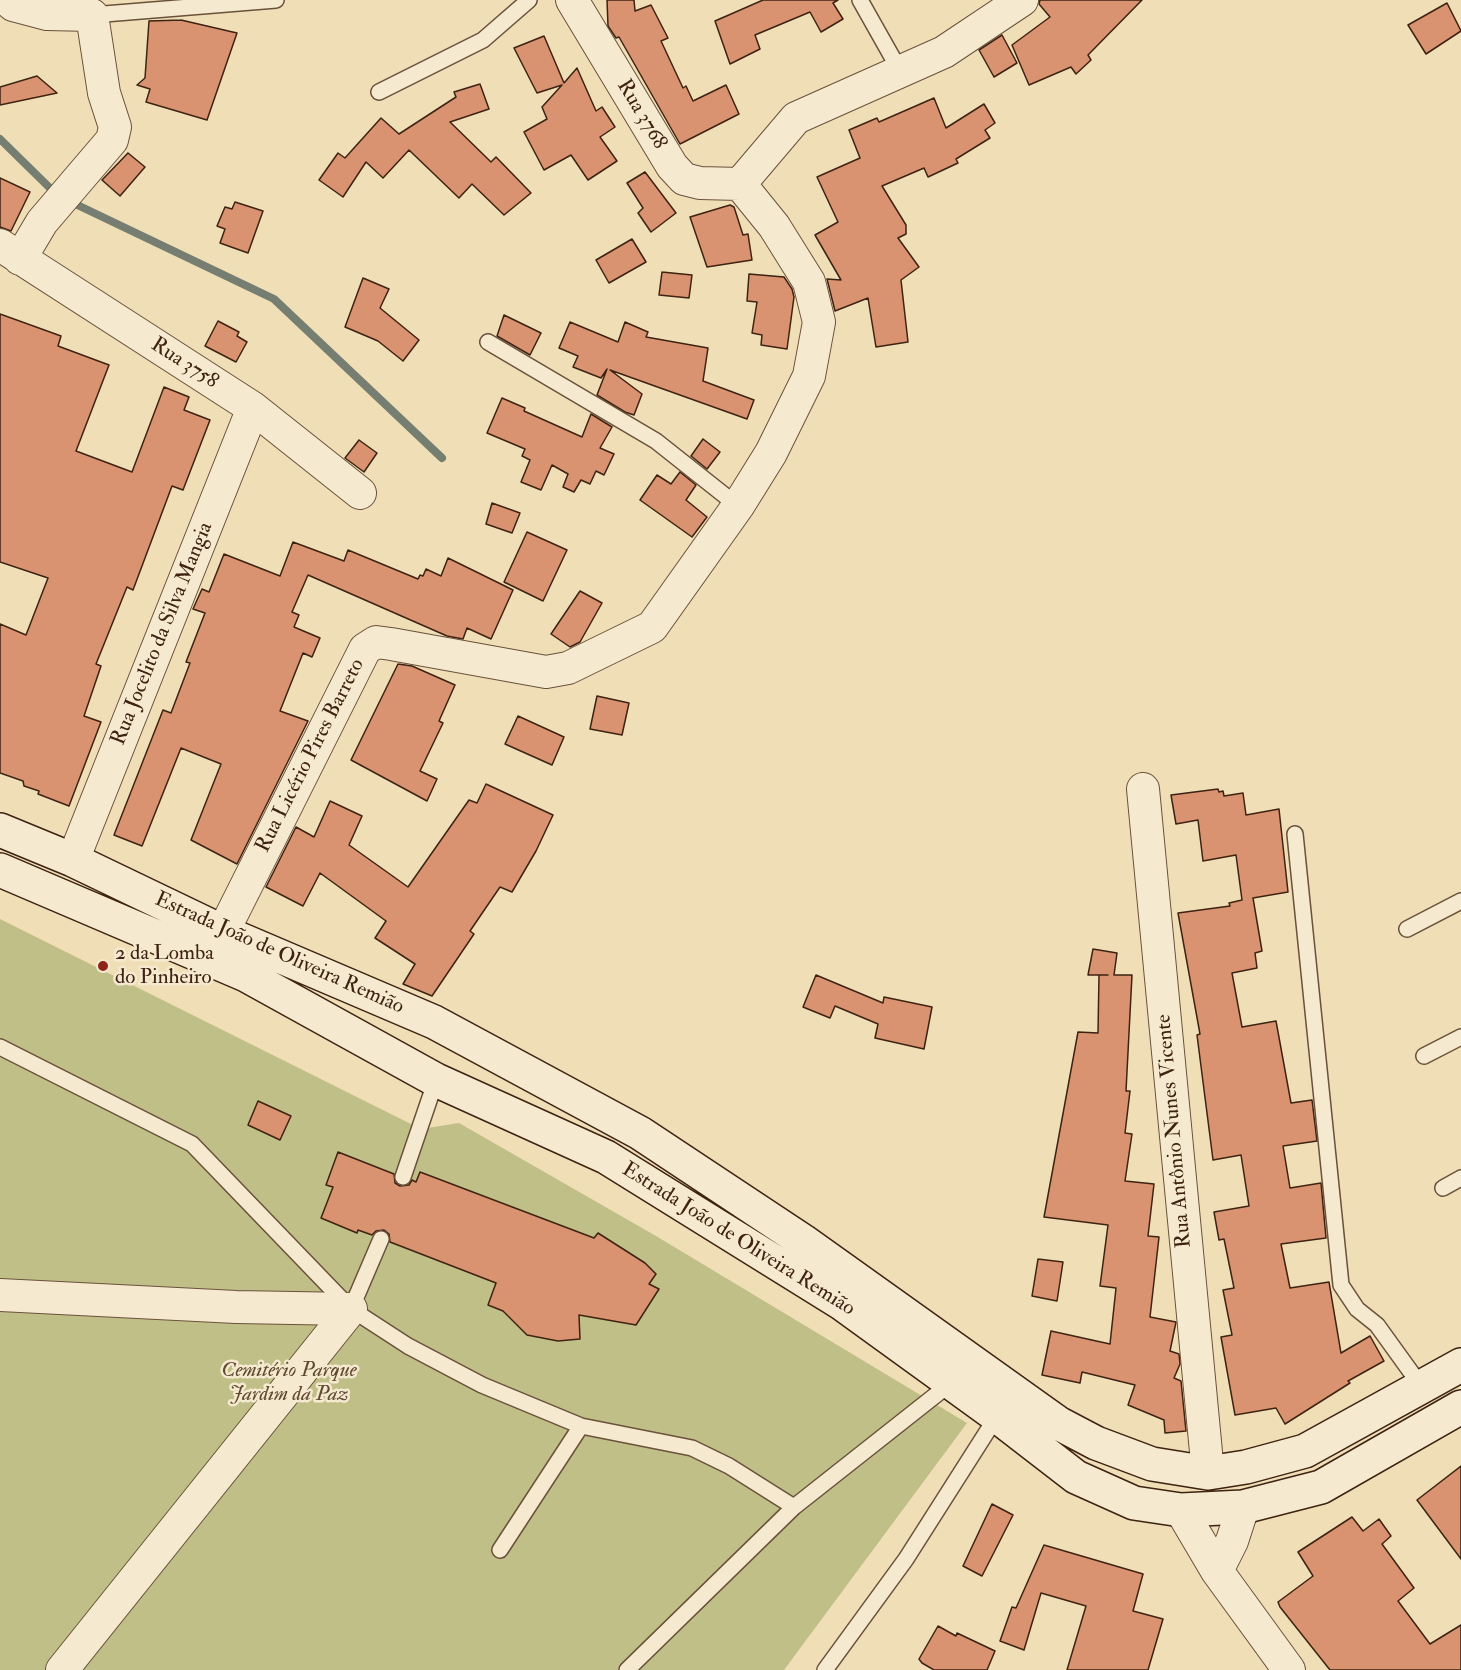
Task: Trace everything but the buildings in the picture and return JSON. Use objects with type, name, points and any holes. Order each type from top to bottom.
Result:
[{"type":"main road","name":"Estrada João de Oliveira Remião","points":[[0,830],[73,860],[223,932],[434,1022],[640,1133],[803,1241],[1058,1423],[1096,1443],[1152,1464],[1208,1473],[1246,1467],[1305,1450],[1461,1365]]},
{"type":"main road","name":"Estrada João de Oliveira Remião","points":[[0,870],[246,975],[436,1080],[606,1157],[841,1303],[997,1416],[1076,1477],[1134,1503],[1181,1510],[1243,1507],[1321,1487],[1461,1407]]},
{"type":"main road","points":[[406,1064],[423,1052],[430,1040],[434,1022]]},
{"type":"main road","points":[[467,1094],[477,1065],[491,1052]]},
{"type":"street","points":[[8,0],[13,5],[47,14],[92,15],[104,93],[115,127],[112,140],[42,222],[10,252]]},
{"type":"street","name":"Rua 3768","points":[[573,0],[672,166],[684,179],[700,183],[740,184]]},
{"type":"street","points":[[740,184],[796,118],[944,52],[1022,0]]},
{"type":"street","name":"Rua Licério Pires Barreto","points":[[223,932],[365,649],[376,642],[546,672],[568,668],[652,627],[738,506],[771,453],[809,376],[819,322],[809,282],[774,225],[740,184]]},
{"type":"street","name":"Rua 3758","points":[[10,252],[253,408],[360,493]]},
{"type":"street","name":"Rua Jocelito da Silva Mangia","points":[[73,860],[253,408]]},
{"type":"street","name":"Rua Antônio Nunes Vicente","points":[[1143,789],[1208,1473]]},
{"type":"street","points":[[0,1295],[351,1309]]},
{"type":"street","points":[[68,1668],[351,1309]]},
{"type":"street","points":[[1217,1571],[1232,1541],[1243,1507]]},
{"type":"street","points":[[1181,1510],[1217,1571],[1289,1670]]},
{"type":"lane","points":[[92,15],[276,0]]},
{"type":"lane","points":[[379,92],[483,40],[529,0]]},
{"type":"lane","points":[[860,0],[900,71]]},
{"type":"lane","points":[[488,342],[656,441],[738,506]]},
{"type":"lane","points":[[1295,834],[1341,1285],[1358,1309],[1377,1325],[1421,1386]]},
{"type":"lane","points":[[1407,929],[1461,902]]},
{"type":"lane","points":[[1424,1056],[1461,1037]]},
{"type":"lane","points":[[0,1047],[192,1144],[351,1309],[408,1346],[482,1385],[581,1426],[692,1448],[729,1466],[794,1507]]},
{"type":"lane","points":[[403,1177],[436,1080]]},
{"type":"lane","points":[[1443,1188],[1461,1178]]},
{"type":"lane","points":[[351,1309],[381,1239]]},
{"type":"lane","points":[[627,1670],[794,1507],[951,1383]]},
{"type":"lane","points":[[825,1670],[906,1559],[997,1416]]},
{"type":"lane","points":[[500,1550],[581,1426]]},
{"type":"green space","name":"Cemitério Parque Jardim da Paz","points":[[0,919],[421,1129],[459,1123],[656,1236],[967,1423],[784,1670],[0,1670]]},
{"type":"waterway","points":[[0,139],[57,195]]},
{"type":"waterway","points":[[69,201],[274,299],[442,458]]},
{"type":"place","name":"2 da Lomba do Pinheiro","points":[[103,966]]}]
